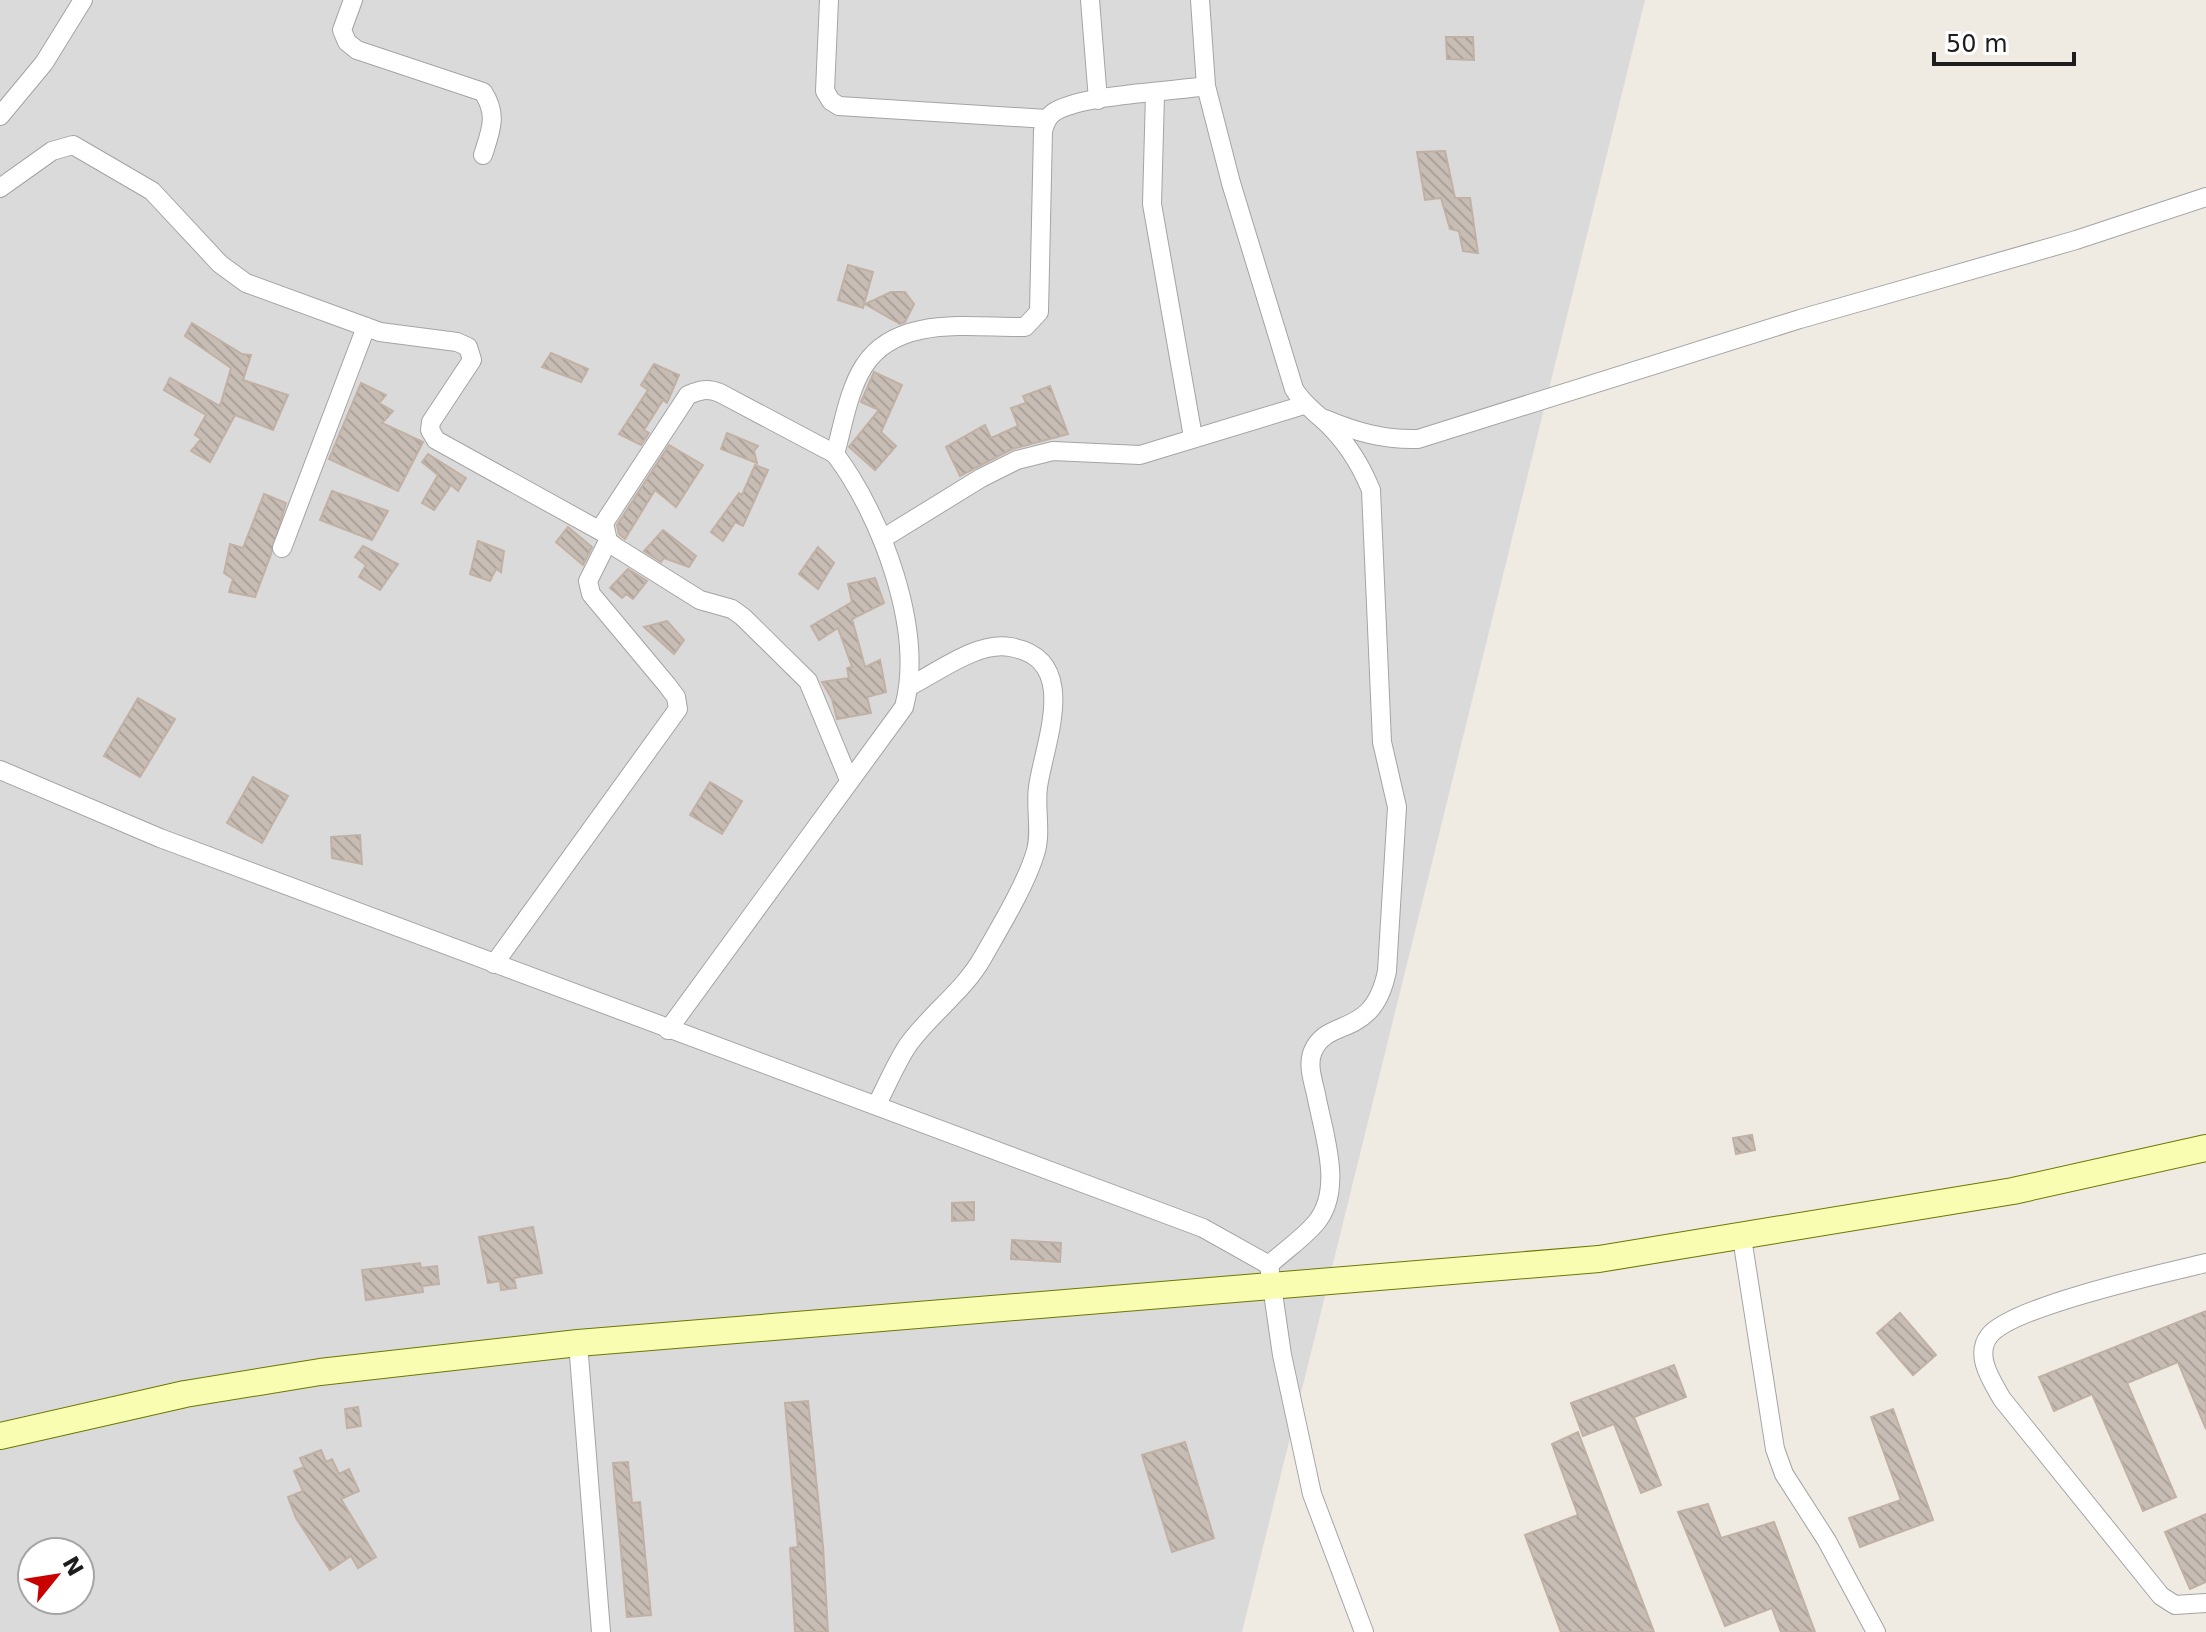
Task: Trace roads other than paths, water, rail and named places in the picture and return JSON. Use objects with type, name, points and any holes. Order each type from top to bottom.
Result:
[{"type":"street","points":[[0,116],[44,63],[83,0]]},
{"type":"street","points":[[353,0],[342,30],[347,42],[357,50],[483,92],[492,105],[494,119],[483,155]]},
{"type":"street","points":[[829,0],[825,91],[831,101],[839,106],[1047,119]]},
{"type":"street","points":[[1090,0],[1098,100]]},
{"type":"street","points":[[1200,0],[1206,86],[1231,183],[1289,374],[1304,405],[1320,417],[1362,469],[1371,490],[1382,742],[1395,797],[1397,831],[1392,856],[1387,971],[1383,994],[1370,1012],[1318,1043],[1312,1053],[1311,1069],[1329,1163],[1326,1209],[1272,1276],[1282,1355],[1312,1494],[1364,1632]]},
{"type":"street","points":[[835,454],[864,366],[879,350],[921,329],[1025,327],[1034,321],[1039,312],[1043,131],[1047,119],[1056,111],[1098,100],[1206,86]]},
{"type":"street","points":[[1155,94],[1152,204],[1193,437]]},
{"type":"street","points":[[0,188],[52,151],[73,145],[152,191],[220,264],[246,283],[395,336],[457,342],[468,347],[472,360],[431,422],[430,430],[436,440],[606,537],[700,600],[732,609],[799,668],[808,681],[849,780]]},
{"type":"street","points":[[1320,417],[1356,432],[1392,440],[1418,439],[1667,359],[2076,240],[2206,197]]},
{"type":"street","points":[[282,548],[366,327]]},
{"type":"street","points":[[494,964],[678,709],[676,697],[591,594],[588,581],[606,537],[604,523],[688,395],[709,389],[720,393],[835,454],[852,477],[882,539],[907,636],[910,686],[904,707],[894,724],[849,780],[668,1030]]},
{"type":"street","points":[[882,539],[981,478],[1017,460],[1053,451],[1140,455],[1304,405]]},
{"type":"street","points":[[877,1104],[907,1047],[983,959],[1036,852],[1038,785],[1054,702],[1054,684],[1044,666],[1030,654],[1011,647],[988,647],[910,686]]},
{"type":"street","points":[[0,770],[160,838],[1203,1228],[1272,1276]]},
{"type":"street","points":[[0,1436],[170,1397],[290,1376],[578,1343],[1272,1276],[1599,1259],[1742,1238],[2013,1191],[2206,1148]]},
{"type":"street","points":[[1742,1238],[1775,1449],[1784,1474],[1827,1541],[1876,1632]]},
{"type":"street","points":[[2206,1263],[2094,1290],[2004,1325],[1989,1337],[1983,1352],[1986,1370],[2002,1399],[2161,1596],[2175,1605],[2206,1603]]},
{"type":"street","points":[[578,1343],[601,1632]]}]
